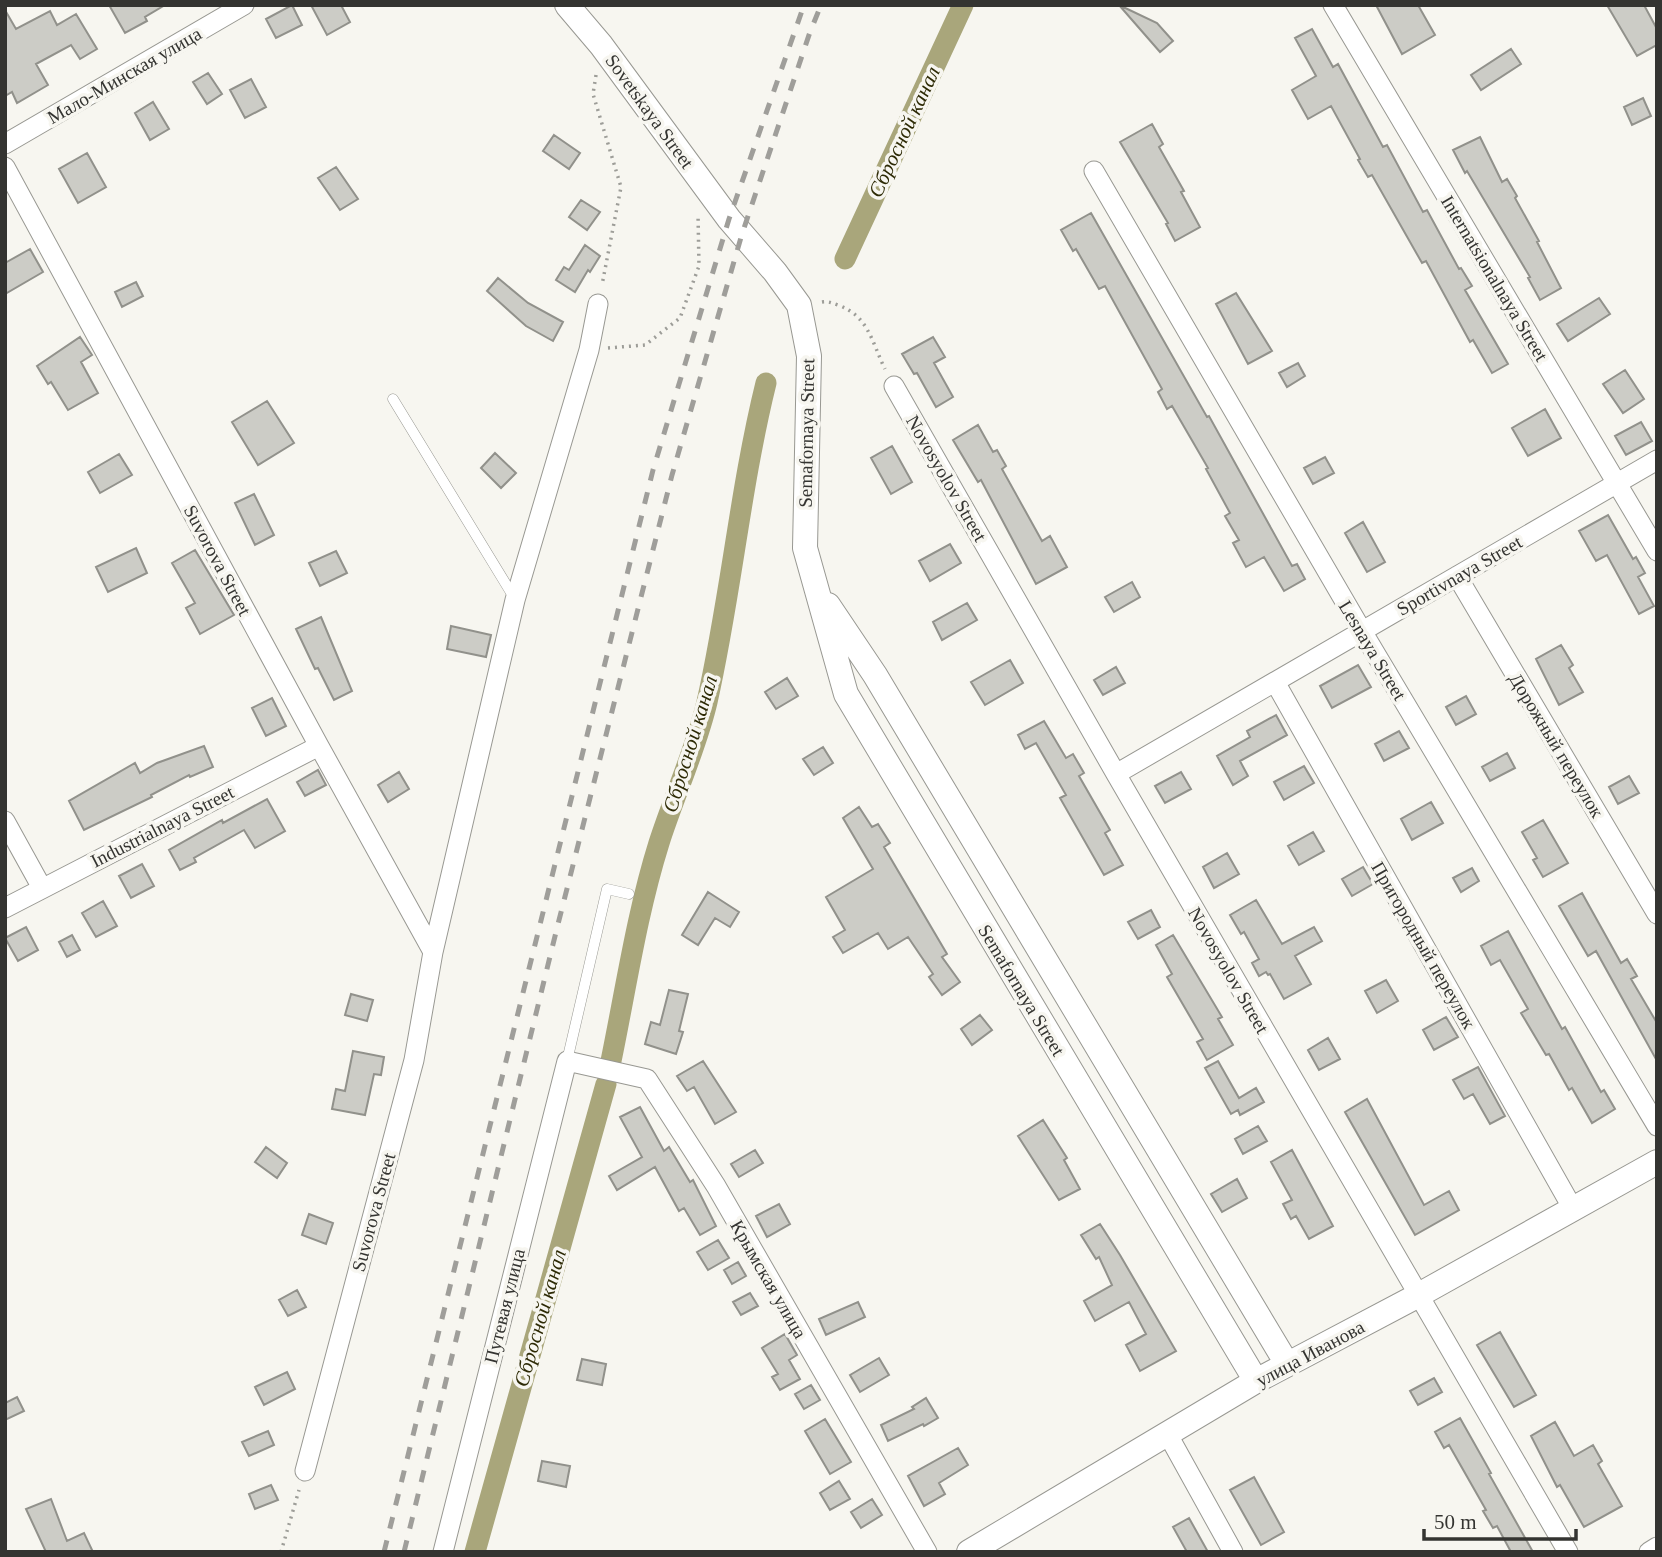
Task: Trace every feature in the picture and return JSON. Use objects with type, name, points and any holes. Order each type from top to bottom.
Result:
[{"type":"street","name":"Мало-Минская улица","points":[[5,144],[244,5]]},
{"type":"street","name":"Sovetskaya Street","points":[[567,5],[601,45],[729,219]]},
{"type":"street","name":"Internatsionalnaya Street","points":[[1333,5],[1657,551]]},
{"type":"street","name":"Suvorova Street","points":[[5,167],[318,746],[433,952]]},
{"type":"street","name":"Lesnaya Street","points":[[1094,171],[1362,631],[1657,1126]]},
{"type":"street","name":"Semafornaya Street","points":[[729,219],[775,272],[799,305],[809,356],[805,548],[846,694],[1256,1381]]},
{"type":"street","name":"Suvorova Street","points":[[305,1471],[414,1060],[433,952],[515,600],[589,349],[598,304]]},
{"type":"street","name":"Novosyolov Street","points":[[894,386],[1116,775],[1568,1552]]},
{"type":"street","name":"Sportivnaya Street","points":[[1116,775],[1657,460]]},
{"type":"street","name":"Дорожный переулок","points":[[1457,576],[1657,914]]},
{"type":"street","name":"Semafornaya Street","points":[[816,587],[876,675],[1287,1364]]},
{"type":"street","points":[[846,694],[847,673],[853,667],[876,675]]},
{"type":"street","name":"Пригородный переулок","points":[[1275,682],[1573,1209]]},
{"type":"street","name":"Industrialnaya Street","points":[[5,908],[318,746]]},
{"type":"street","points":[[5,821],[42,888]]},
{"type":"street","name":"Путевая улица","points":[[443,1552],[567,1060]]},
{"type":"street","name":"Крымская улица","points":[[567,1060],[647,1079],[716,1186],[927,1552]]},
{"type":"street","name":"улица Иванова","points":[[969,1552],[1256,1381],[1418,1296],[1657,1163]]},
{"type":"street","points":[[1167,1433],[1233,1552]]},
{"type":"street","points":[[1649,1552],[1657,1547]]},
{"type":"lane","points":[[393,399],[515,600]]},
{"type":"lane","points":[[567,1060],[607,889],[629,894]]},
{"type":"path","points":[[598,304],[621,187],[593,94],[601,45]]},
{"type":"path","points":[[589,349],[645,345],[680,318],[699,266],[698,214]]},
{"type":"path","points":[[799,305],[827,301],[852,310],[869,331],[894,386]]},
{"type":"path","points":[[281,1552],[305,1471]]},
{"type":"building","points":[[109,5],[165,5],[145,17],[147,21],[125,33]]},
{"type":"building","points":[[292,5],[302,25],[276,38],[266,19]]},
{"type":"building","points":[[311,5],[341,5],[350,22],[327,35]]},
{"type":"building","points":[[1119,5],[1157,23],[1173,41],[1160,52]]},
{"type":"building","points":[[1376,5],[1418,5],[1435,35],[1402,54]]},
{"type":"building","points":[[1607,5],[1644,5],[1657,29],[1657,45],[1637,56]]},
{"type":"building","points":[[5,10],[16,29],[50,11],[57,25],[76,14],[97,49],[80,59],[71,45],[36,64],[48,85],[17,103],[12,92],[5,96]]},
{"type":"building","points":[[1312,29],[1333,67],[1338,64],[1383,147],[1387,145],[1423,212],[1427,210],[1459,269],[1461,268],[1472,286],[1465,290],[1508,364],[1492,373],[1473,340],[1470,342],[1426,261],[1422,263],[1372,175],[1368,177],[1331,106],[1308,119],[1292,90],[1316,76],[1295,38]]},
{"type":"building","points":[[1511,49],[1521,64],[1481,90],[1471,75]]},
{"type":"building","points":[[208,73],[222,94],[207,104],[193,82]]},
{"type":"building","points":[[251,79],[266,107],[245,118],[230,90]]},
{"type":"building","points":[[1643,98],[1651,116],[1632,125],[1624,107]]},
{"type":"building","points":[[153,102],[169,129],[150,140],[135,113]]},
{"type":"building","points":[[1152,124],[1163,144],[1159,147],[1184,191],[1181,192],[1200,227],[1175,241],[1166,224],[1168,223],[1120,142]]},
{"type":"building","points":[[554,135],[580,153],[569,169],[543,151]]},
{"type":"building","points":[[1480,137],[1502,182],[1507,179],[1517,196],[1515,198],[1561,288],[1540,300],[1528,278],[1530,277],[1453,150]]},
{"type":"building","points":[[87,153],[106,187],[78,203],[59,169]]},
{"type":"building","points":[[336,167],[358,199],[340,210],[318,178]]},
{"type":"building","points":[[581,200],[600,212],[587,230],[569,217]]},
{"type":"building","points":[[1091,213],[1292,566],[1297,564],[1305,579],[1284,591],[1264,557],[1246,567],[1233,543],[1239,540],[1225,516],[1230,513],[1206,469],[1208,468],[1172,406],[1167,409],[1158,392],[1162,389],[1105,286],[1099,289],[1076,249],[1073,251],[1061,230]]},
{"type":"building","points":[[585,245],[600,256],[575,292],[556,280],[564,267],[569,270]]},
{"type":"building","points":[[30,249],[43,272],[5,294],[5,263]]},
{"type":"building","points":[[498,278],[528,303],[563,322],[553,341],[526,326],[487,291]]},
{"type":"building","points":[[136,282],[143,296],[122,307],[115,292]]},
{"type":"building","points":[[1236,293],[1272,351],[1248,364],[1216,304]]},
{"type":"building","points":[[1599,298],[1610,314],[1568,341],[1557,324]]},
{"type":"building","points":[[80,337],[92,355],[81,362],[98,393],[68,410],[51,382],[48,384],[37,366]]},
{"type":"building","points":[[933,337],[945,357],[934,363],[953,397],[936,407],[917,373],[914,374],[902,354]]},
{"type":"building","points":[[1298,363],[1305,376],[1287,387],[1279,373]]},
{"type":"building","points":[[1625,370],[1644,399],[1623,413],[1603,384]]},
{"type":"building","points":[[267,401],[294,443],[258,465],[232,422]]},
{"type":"building","points":[[1545,409],[1561,438],[1528,456],[1512,428]]},
{"type":"building","points":[[1641,422],[1652,441],[1626,455],[1615,436]]},
{"type":"building","points":[[978,425],[993,452],[997,450],[1006,466],[1002,469],[1042,541],[1050,536],[1067,567],[1036,584],[981,480],[978,482],[953,440]]},
{"type":"building","points":[[892,446],[912,482],[891,494],[871,458]]},
{"type":"building","points":[[495,453],[516,473],[501,488],[481,468]]},
{"type":"building","points":[[119,454],[132,475],[100,493],[88,472]]},
{"type":"building","points":[[1325,457],[1334,473],[1313,484],[1304,468]]},
{"type":"building","points":[[254,494],[274,535],[255,545],[235,503]]},
{"type":"building","points":[[1608,515],[1633,559],[1636,557],[1645,573],[1638,577],[1654,606],[1639,614],[1607,555],[1596,561],[1579,531]]},
{"type":"building","points":[[1363,522],[1385,562],[1367,572],[1345,533]]},
{"type":"building","points":[[950,544],[961,563],[930,581],[919,561]]},
{"type":"building","points":[[136,548],[147,573],[108,592],[96,567]]},
{"type":"building","points":[[195,550],[234,615],[200,634],[186,608],[195,603],[172,563]]},
{"type":"building","points":[[336,551],[347,573],[320,586],[309,563]]},
{"type":"building","points":[[1132,582],[1140,597],[1114,612],[1105,597]]},
{"type":"building","points":[[967,603],[977,620],[942,640],[933,622]]},
{"type":"building","points":[[321,617],[352,691],[334,700],[318,668],[315,669],[296,629]]},
{"type":"building","points":[[451,626],[491,635],[486,657],[447,649]]},
{"type":"building","points":[[1561,645],[1573,665],[1569,668],[1583,692],[1559,705],[1536,659]]},
{"type":"building","points":[[1010,660],[1023,683],[985,705],[971,682]]},
{"type":"building","points":[[1358,665],[1371,687],[1332,708],[1320,686]]},
{"type":"building","points":[[1116,667],[1125,683],[1103,695],[1094,680]]},
{"type":"building","points":[[787,678],[798,696],[776,709],[765,692]]},
{"type":"building","points":[[1466,696],[1476,714],[1456,725],[1446,707]]},
{"type":"building","points":[[272,698],[286,726],[266,736],[252,708]]},
{"type":"building","points":[[1276,715],[1287,735],[1240,761],[1248,776],[1233,785],[1217,756],[1250,737],[1247,731]]},
{"type":"building","points":[[1044,721],[1066,758],[1073,754],[1084,773],[1079,776],[1110,830],[1105,833],[1123,865],[1104,875],[1060,798],[1066,795],[1036,743],[1025,749],[1018,735]]},
{"type":"building","points":[[1399,731],[1409,748],[1384,761],[1375,744]]},
{"type":"building","points":[[204,746],[213,767],[190,777],[189,775],[151,795],[152,797],[84,830],[69,801],[135,763],[140,773],[157,763]]},
{"type":"building","points":[[823,747],[833,763],[814,775],[803,759]]},
{"type":"building","points":[[1507,753],[1515,768],[1490,781],[1482,767]]},
{"type":"building","points":[[1304,766],[1314,783],[1284,800],[1274,782]]},
{"type":"building","points":[[318,770],[326,785],[305,796],[297,782]]},
{"type":"building","points":[[399,772],[409,789],[388,802],[378,785]]},
{"type":"building","points":[[1181,772],[1191,789],[1165,803],[1155,786]]},
{"type":"building","points":[[1629,776],[1639,793],[1618,804],[1609,787]]},
{"type":"building","points":[[267,799],[285,831],[255,848],[244,830],[194,858],[196,862],[180,870],[169,850],[222,820],[223,823]]},
{"type":"building","points":[[1431,802],[1443,823],[1412,840],[1401,819]]},
{"type":"building","points":[[859,807],[872,827],[878,824],[890,843],[884,847],[947,954],[942,957],[960,982],[942,995],[929,977],[933,974],[908,937],[888,949],[878,933],[843,953],[833,937],[845,930],[826,897],[873,869],[843,818]]},
{"type":"building","points":[[1543,820],[1568,863],[1543,877],[1533,860],[1537,858],[1522,832]]},
{"type":"building","points":[[1313,832],[1324,851],[1299,865],[1288,846]]},
{"type":"building","points":[[1227,853],[1239,874],[1214,888],[1203,867]]},
{"type":"building","points":[[142,864],[154,886],[131,898],[119,876]]},
{"type":"building","points":[[1363,867],[1373,884],[1352,896],[1342,879]]},
{"type":"building","points":[[1472,868],[1479,881],[1461,892],[1453,878]]},
{"type":"building","points":[[708,892],[739,912],[730,927],[715,918],[698,945],[682,935]]},
{"type":"building","points":[[1582,893],[1621,963],[1627,959],[1637,976],[1631,979],[1657,1023],[1657,1061],[1596,951],[1588,956],[1559,906]]},
{"type":"building","points":[[1256,900],[1282,944],[1314,927],[1322,941],[1295,956],[1311,984],[1284,999],[1270,974],[1266,972],[1259,976],[1252,963],[1259,959],[1244,932],[1241,934],[1230,915]]},
{"type":"building","points":[[103,901],[117,926],[96,937],[82,913]]},
{"type":"building","points":[[1151,910],[1160,927],[1138,939],[1128,922]]},
{"type":"building","points":[[26,927],[38,950],[18,961],[5,938]]},
{"type":"building","points":[[1508,931],[1562,1029],[1565,1027],[1601,1092],[1604,1090],[1615,1109],[1592,1123],[1572,1088],[1569,1090],[1521,1013],[1528,1009],[1500,960],[1491,965],[1481,946]]},
{"type":"building","points":[[72,935],[80,950],[67,957],[59,942]]},
{"type":"building","points":[[1173,935],[1222,1017],[1218,1019],[1233,1045],[1207,1060],[1197,1042],[1203,1039],[1167,977],[1172,974],[1156,945]]},
{"type":"building","points":[[1386,980],[1398,1001],[1377,1013],[1365,991]]},
{"type":"building","points":[[669,990],[688,994],[679,1031],[683,1032],[676,1054],[645,1044],[651,1022],[660,1025]]},
{"type":"building","points":[[351,994],[373,1000],[367,1021],[345,1015]]},
{"type":"building","points":[[980,1015],[992,1030],[972,1045],[961,1029]]},
{"type":"building","points":[[1446,1017],[1458,1037],[1434,1050],[1423,1030]]},
{"type":"building","points":[[1328,1038],[1340,1059],[1319,1070],[1308,1050]]},
{"type":"building","points":[[353,1051],[384,1057],[381,1075],[374,1074],[365,1115],[332,1109],[336,1089],[345,1091]]},
{"type":"building","points":[[703,1061],[736,1112],[715,1124],[694,1087],[687,1091],[677,1076]]},
{"type":"building","points":[[1218,1061],[1239,1098],[1256,1088],[1264,1102],[1240,1115],[1238,1110],[1231,1114],[1205,1068]]},
{"type":"building","points":[[1478,1067],[1505,1116],[1490,1124],[1473,1094],[1464,1099],[1453,1080]]},
{"type":"building","points":[[1367,1099],[1424,1205],[1449,1191],[1459,1210],[1415,1235],[1345,1112]]},
{"type":"building","points":[[640,1107],[664,1151],[669,1147],[690,1182],[693,1180],[716,1226],[700,1235],[684,1208],[679,1211],[655,1167],[617,1190],[609,1176],[642,1157],[620,1117]]},
{"type":"building","points":[[1043,1120],[1067,1158],[1064,1160],[1080,1189],[1059,1200],[1018,1136]]},
{"type":"building","points":[[1258,1126],[1267,1141],[1243,1154],[1235,1139]]},
{"type":"building","points":[[266,1147],[287,1163],[277,1178],[255,1162]]},
{"type":"building","points":[[755,1150],[763,1163],[739,1177],[731,1164]]},
{"type":"building","points":[[1292,1150],[1333,1226],[1309,1239],[1296,1216],[1291,1219],[1283,1204],[1292,1200],[1271,1162]]},
{"type":"building","points":[[1237,1179],[1247,1198],[1222,1212],[1211,1194]]},
{"type":"building","points":[[779,1204],[790,1224],[767,1237],[756,1216]]},
{"type":"building","points":[[309,1214],[333,1223],[326,1244],[302,1235]]},
{"type":"building","points":[[1100,1224],[1176,1351],[1140,1371],[1126,1345],[1146,1334],[1129,1302],[1095,1321],[1084,1301],[1112,1285],[1099,1257],[1096,1259],[1081,1235]]},
{"type":"building","points":[[718,1240],[729,1258],[708,1270],[697,1252]]},
{"type":"building","points":[[738,1262],[746,1276],[732,1284],[724,1270]]},
{"type":"building","points":[[297,1290],[306,1307],[288,1316],[279,1300]]},
{"type":"building","points":[[750,1293],[758,1306],[741,1315],[733,1302]]},
{"type":"building","points":[[858,1302],[865,1317],[826,1335],[819,1319]]},
{"type":"building","points":[[1500,1332],[1536,1395],[1514,1407],[1477,1345]]},
{"type":"building","points":[[785,1334],[797,1355],[789,1360],[800,1379],[780,1390],[772,1377],[778,1374],[762,1348]]},
{"type":"building","points":[[879,1358],[889,1375],[860,1392],[850,1375]]},
{"type":"building","points":[[582,1359],[606,1364],[602,1385],[577,1380]]},
{"type":"building","points":[[287,1372],[295,1389],[264,1405],[255,1387]]},
{"type":"building","points":[[1434,1378],[1442,1392],[1418,1405],[1410,1391]]},
{"type":"building","points":[[811,1385],[820,1400],[804,1409],[795,1394]]},
{"type":"building","points":[[17,1397],[24,1411],[5,1420],[5,1403]]},
{"type":"building","points":[[926,1398],[938,1418],[888,1441],[881,1425],[914,1409],[912,1407]]},
{"type":"building","points":[[1460,1418],[1533,1552],[1511,1552],[1497,1526],[1493,1528],[1483,1511],[1486,1510],[1449,1445],[1444,1448],[1435,1432]]},
{"type":"building","points":[[825,1419],[851,1462],[830,1474],[805,1431]]},
{"type":"building","points":[[1555,1422],[1574,1456],[1593,1445],[1602,1461],[1598,1464],[1622,1506],[1584,1527],[1560,1485],[1557,1487],[1531,1436]]},
{"type":"building","points":[[268,1431],[274,1445],[249,1456],[242,1442]]},
{"type":"building","points":[[958,1448],[968,1465],[939,1483],[945,1494],[924,1506],[908,1476]]},
{"type":"building","points":[[542,1461],[570,1466],[566,1487],[538,1481]]},
{"type":"building","points":[[1254,1477],[1284,1532],[1261,1545],[1230,1490]]},
{"type":"building","points":[[839,1481],[850,1499],[830,1510],[820,1493]]},
{"type":"building","points":[[271,1485],[278,1500],[255,1509],[249,1494]]},
{"type":"building","points":[[51,1499],[67,1541],[84,1533],[93,1552],[46,1552],[26,1509]]},
{"type":"building","points":[[872,1499],[882,1515],[861,1528],[851,1512]]},
{"type":"building","points":[[1189,1518],[1208,1552],[1187,1552],[1173,1527]]},
{"type":"waterway","name":"Сбросной канал","points":[[845,259],[963,5]]},
{"type":"waterway","name":"Сбросной канал","points":[[611,1061],[651,869],[707,702],[749,462],[766,383]]},
{"type":"waterway","name":"Сбросной канал","points":[[475,1552],[606,1084]]},
{"type":"railway","points":[[384,1552],[653,470],[729,219],[804,5]]},
{"type":"railway","points":[[404,1552],[557,928],[672,475],[742,234],[821,5]]}]
